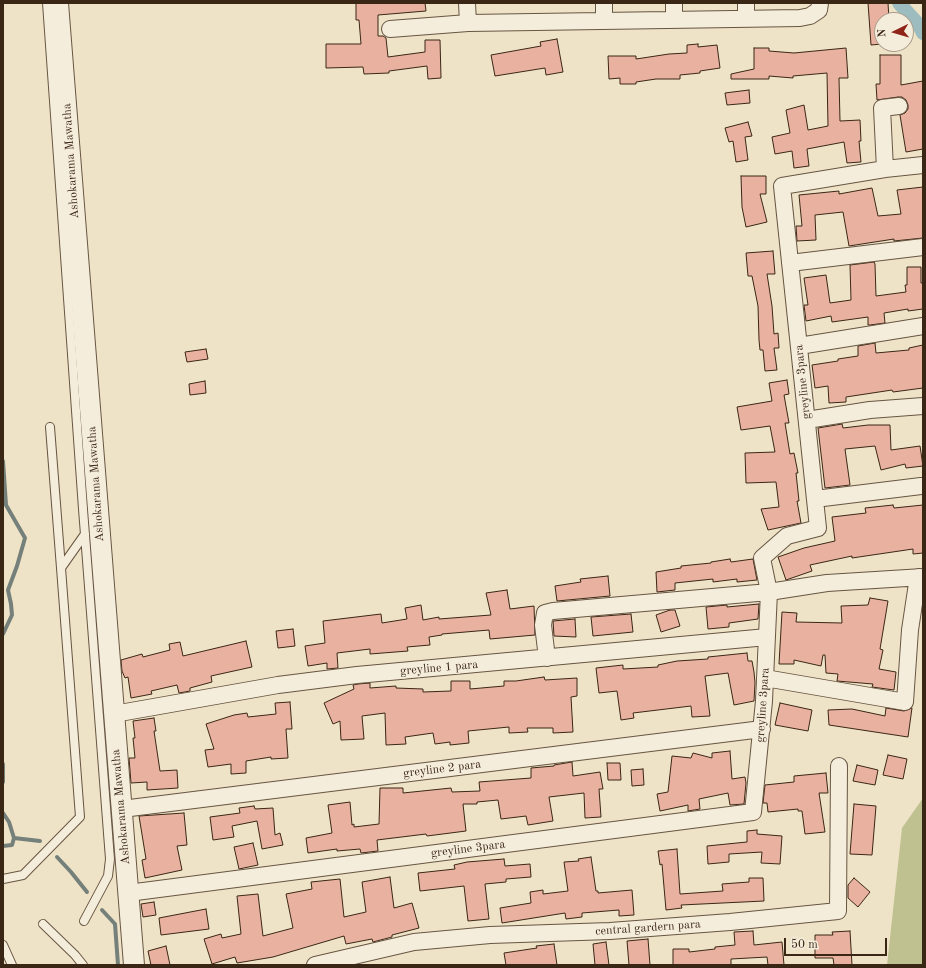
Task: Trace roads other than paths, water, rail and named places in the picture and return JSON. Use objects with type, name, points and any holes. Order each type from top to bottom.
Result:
[{"type":"street","name":"Ashokarama Mawatha","points":[[58,3],[134,965]]},
{"type":"street","points":[[467,3],[468,23]]},
{"type":"street","points":[[604,3],[604,21]]},
{"type":"street","points":[[674,3],[674,20]]},
{"type":"street","points":[[746,3],[746,19]]},
{"type":"street","points":[[390,29],[468,23],[800,18],[810,16],[819,10],[820,3]]},
{"type":"street","points":[[899,106],[882,108],[885,169],[923,165]]},
{"type":"street","name":"greyline 3para","points":[[128,893],[754,812],[762,729],[769,592],[762,558],[787,536],[818,528],[782,186],[885,169]]},
{"type":"street","points":[[790,263],[923,247]]},
{"type":"street","points":[[799,346],[923,326]]},
{"type":"street","points":[[807,420],[870,410],[923,406]]},
{"type":"street","points":[[815,499],[921,486]]},
{"type":"street","points":[[547,658],[543,624],[545,613],[560,610],[769,592],[827,583],[920,577],[910,630],[905,702],[765,678]]},
{"type":"street","name":"greyline 1 para","points":[[114,714],[278,685],[358,675],[767,637]]},
{"type":"street","name":"greyline 2 para","points":[[122,809],[762,729]]},
{"type":"street","name":"central gardern para","points":[[315,965],[414,942],[490,935],[610,931],[838,911],[839,766]]},
{"type":"lane","points":[[47,3],[110,859],[108,876],[84,921]]},
{"type":"lane","points":[[3,879],[23,875],[80,817],[50,427]]},
{"type":"lane","points":[[61,568],[85,534]]},
{"type":"lane","points":[[43,924],[84,965]]},
{"type":"lane","points":[[3,945],[12,965]]},
{"type":"waterway","points":[[899,3],[919,25],[923,33]]},
{"type":"waterway","points":[[3,461],[6,505],[25,538],[8,590],[12,615],[3,634]]},
{"type":"waterway","points":[[3,764],[3,782]]},
{"type":"waterway","points":[[3,813],[9,822],[14,838],[12,845],[3,846]]},
{"type":"waterway","points":[[14,838],[40,841]]},
{"type":"waterway","points":[[57,857],[87,892]]},
{"type":"waterway","points":[[102,910],[115,924],[118,965]]}]
